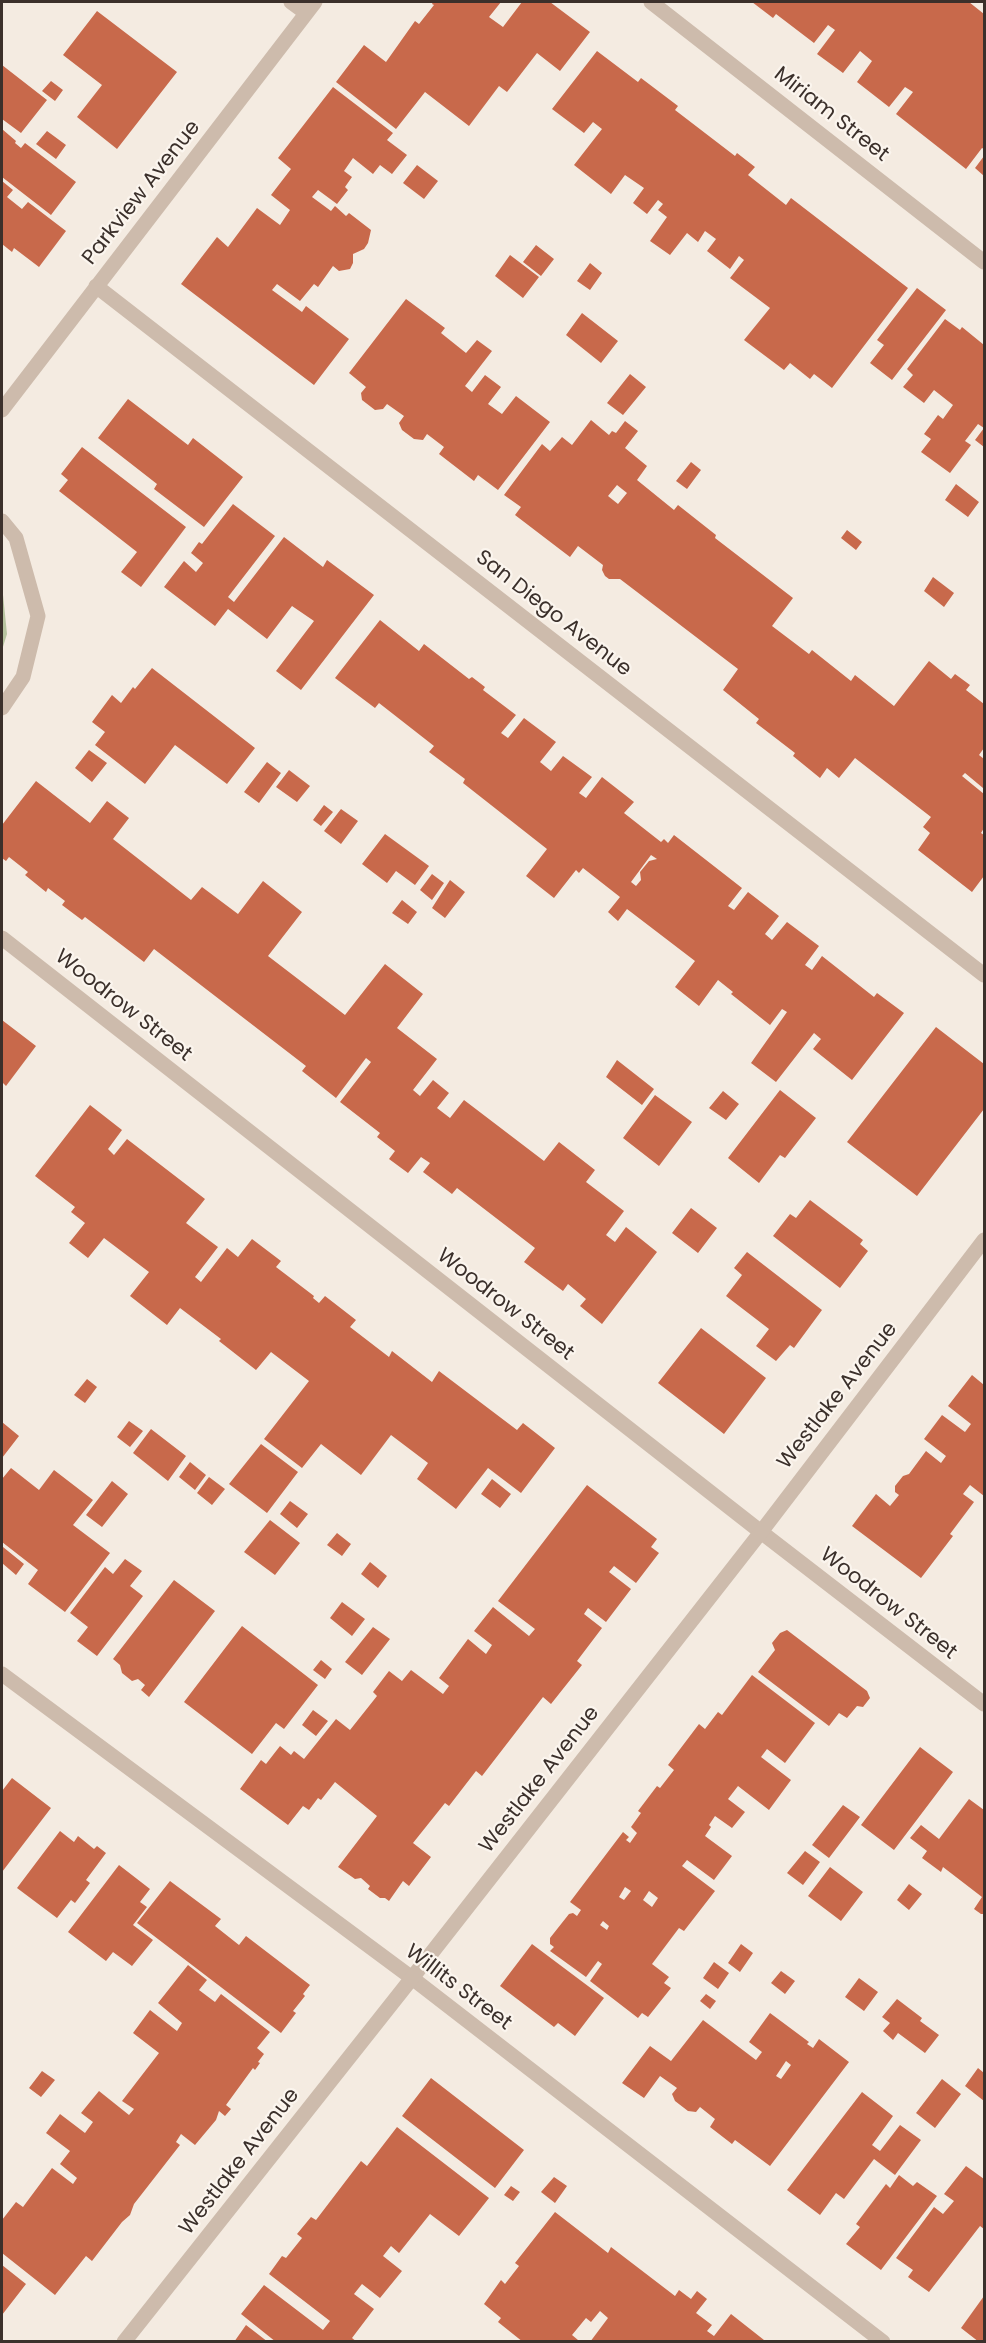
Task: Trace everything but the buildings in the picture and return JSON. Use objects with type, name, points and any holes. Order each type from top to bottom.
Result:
[{"type":"street","points":[[291,2],[311,8]]},
{"type":"street","name":"Miriam Street","points":[[651,2],[984,262]]},
{"type":"street","name":"Parkview Avenue","points":[[2,410],[311,8]]},
{"type":"street","name":"San Diego Avenue","points":[[96,286],[984,975]]},
{"type":"street","points":[[2,521],[16,538],[38,616],[23,677],[2,708]]},
{"type":"street","name":"Woodrow Street","points":[[2,938],[760,1532],[984,1704]]},
{"type":"street","name":"Westlake Avenue","points":[[124,2342],[412,1978],[760,1532],[984,1240]]},
{"type":"street","name":"Willits Street","points":[[2,1674],[412,1978],[884,2342]]},
{"type":"green space","points":[[2,585],[7,634],[2,650]]}]
